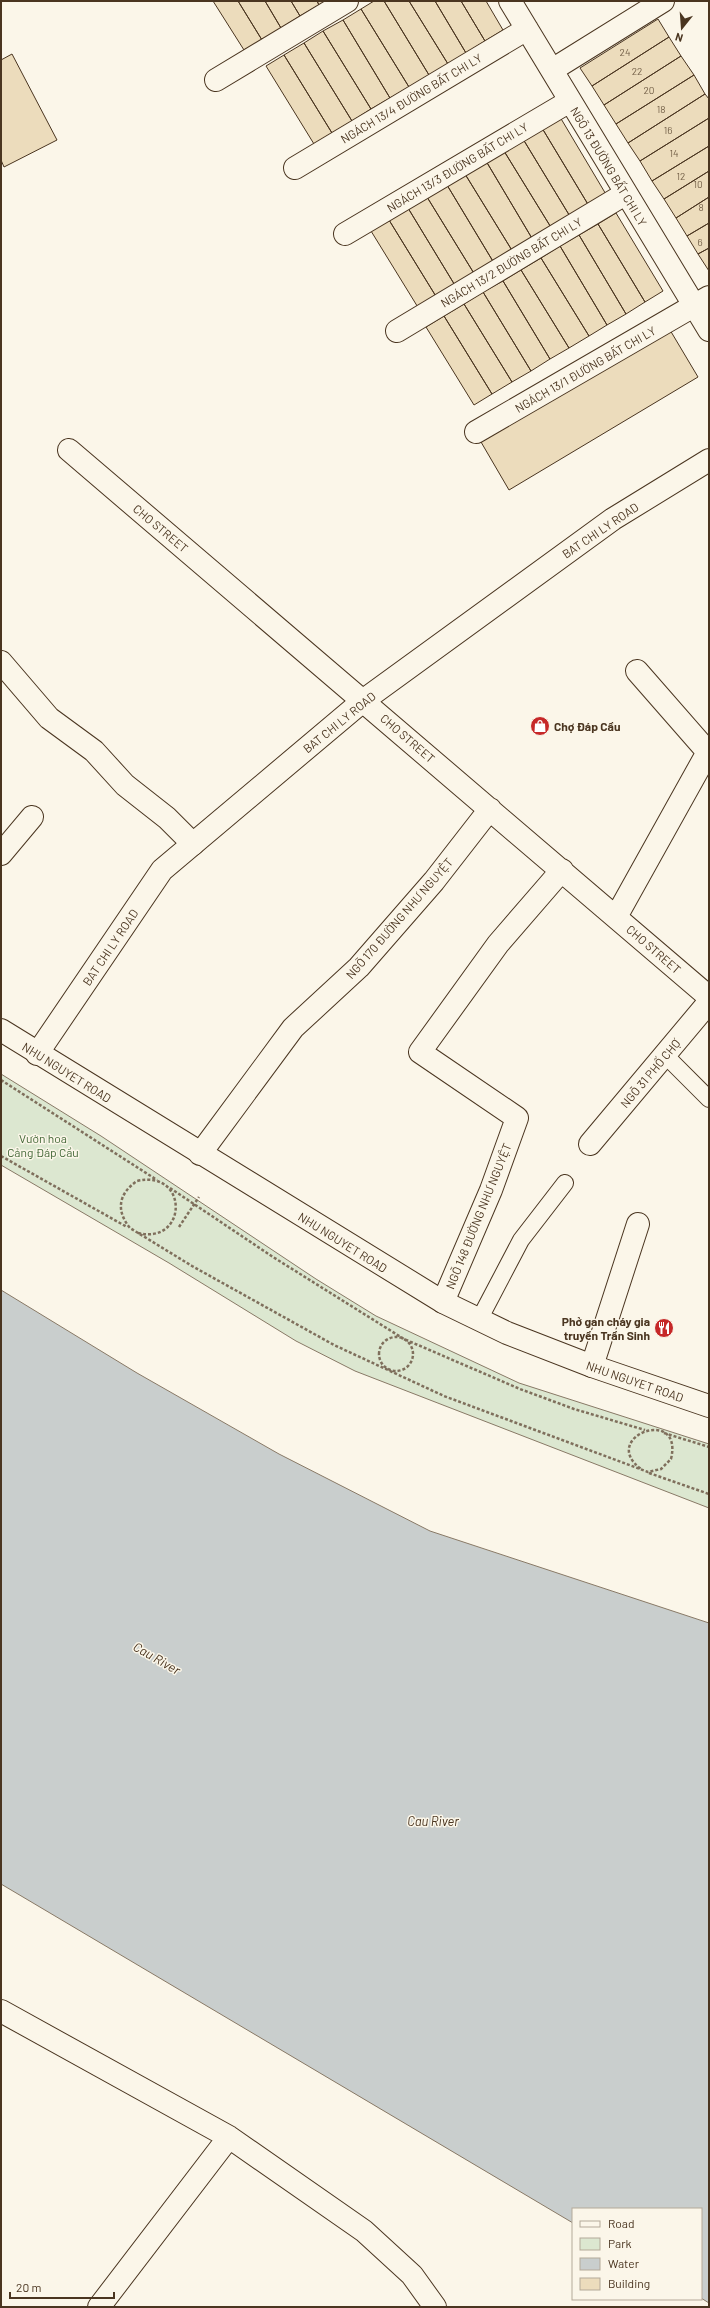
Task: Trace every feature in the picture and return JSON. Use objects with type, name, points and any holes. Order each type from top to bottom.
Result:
[{"type":"street","points":[[216,80],[348,1]]},
{"type":"street","name":"NGÕ 13 ĐƯỜNG BẤT CHI LY","points":[[510,1],[624,194],[702,301],[709,330]]},
{"type":"street","points":[[552,70],[663,1]]},
{"type":"street","name":"NGÁCH 13/4 ĐƯỜNG BẤT CHI LY","points":[[295,168],[527,29]]},
{"type":"street","name":"NGÁCH 13/3 ĐƯỜNG BẤT CHI LY","points":[[345,234],[570,101]]},
{"type":"street","name":"NGÁCH 13/2 ĐƯỜNG BẤT CHI LY","points":[[397,331],[624,194]]},
{"type":"street","name":"NGÁCH 13/1 ĐƯỜNG BẤT CHI LY","points":[[476,432],[702,301]]},
{"type":"street","name":"CHO STREET","points":[[69,450],[364,700],[709,997]]},
{"type":"street","name":"BAT CHI LY ROAD","points":[[37,1054],[162,870],[364,700],[614,519],[709,460]]},
{"type":"street","points":[[1,662],[49,718],[94,751],[125,785],[166,818],[193,844]]},
{"type":"street","points":[[616,917],[708,751],[637,671]]},
{"type":"street","name":"NGÕ 170 ĐƯỜNG NHƯ NGUYỆT","points":[[200,1154],[293,1028],[359,967],[434,881],[490,809]]},
{"type":"street","points":[[1,854],[32,817]]},
{"type":"street","name":"NGÕ 148 ĐƯỜNG NHƯ NGUYỆT","points":[[443,1302],[491,1190],[517,1118],[420,1052],[498,944],[562,870]]},
{"type":"street","name":"NGÕ 31 PHỐ CHỢ","points":[[590,1144],[709,1002]]},
{"type":"street","name":"NHU NGUYET ROAD","points":[[1,1030],[37,1054],[443,1302],[507,1334],[592,1366],[709,1406]]},
{"type":"street","points":[[592,1366],[638,1224]]},
{"type":"street","points":[[1,2010],[229,2137],[364,2231],[412,2275],[435,2307]]},
{"type":"street","points":[[99,2307],[229,2137]]},
{"type":"lane","points":[[665,1055],[709,1099]]},
{"type":"lane","points":[[479,1320],[521,1240],[565,1183]]},
{"type":"path","points":[[1,1080],[194,1204],[273,1258],[404,1339],[540,1396],[646,1430],[657,1430],[709,1448]]},
{"type":"path","points":[[1,1156],[130,1228],[276,1314],[334,1345],[391,1370],[444,1396],[709,1494]]},
{"type":"path","points":[[130,1228],[120,1212],[120,1203],[123,1194],[137,1181],[146,1179],[163,1184],[170,1189],[175,1197],[176,1206],[171,1224],[165,1230],[156,1234],[147,1236],[138,1233]]},
{"type":"path","points":[[179,1227],[199,1197]]},
{"type":"path","points":[[393,1338],[404,1339],[411,1348],[412,1358],[407,1367],[402,1370],[391,1370],[382,1364],[379,1359],[380,1348],[388,1340],[393,1338]]},
{"type":"path","points":[[641,1469],[632,1460],[630,1446],[637,1435],[646,1430]]},
{"type":"path","points":[[648,1472],[661,1469],[671,1459],[672,1445],[664,1433]]},
{"type":"green space","name":"Vườn hoa Cảng Đáp Cầu","points":[[1,1074],[101,1136],[316,1279],[376,1316],[519,1383],[709,1444],[709,1508],[355,1371],[296,1341],[169,1263],[1,1165]]},
{"type":"water","name":"Cau River","points":[[1,1290],[137,1373],[279,1454],[430,1531],[709,1623],[709,2303],[702,2299],[702,2208],[572,2208],[572,2222],[1,1884]]},
{"type":"building","points":[[213,1],[238,1],[262,40],[244,50]]},
{"type":"building","points":[[238,1],[265,1],[281,28],[262,40]]},
{"type":"building","points":[[265,1],[291,1],[300,16],[281,28]]},
{"type":"building","points":[[291,1],[317,1],[319,5],[300,16]]},
{"type":"building","points":[[317,1],[326,1],[319,5]]},
{"type":"building","points":[[374,1],[384,1],[429,75],[409,87],[361,9]]},
{"type":"building","points":[[384,1],[409,1],[448,64],[429,75]]},
{"type":"building","points":[[409,1],[435,1],[466,53],[448,64]]},
{"type":"building","points":[[435,1],[461,1],[485,41],[466,53]]},
{"type":"building","points":[[461,1],[486,1],[503,30],[485,41]]},
{"type":"building","points":[[361,9],[409,87],[390,98],[343,20]]},
{"type":"building","points":[[658,19],[669,37],[592,86],[580,68]]},
{"type":"building","points":[[343,20],[390,98],[371,109],[323,31]]},
{"type":"building","points":[[323,31],[371,109],[352,121],[304,43]]},
{"type":"building","points":[[669,37],[681,56],[604,105],[592,86]]},
{"type":"building","points":[[304,43],[352,121],[332,133],[284,55]]},
{"type":"building","points":[[12,54],[57,140],[4,167],[1,160],[1,60]]},
{"type":"building","points":[[284,55],[332,133],[314,144],[266,66]]},
{"type":"building","points":[[681,56],[694,75],[616,124],[604,105]]},
{"type":"building","points":[[694,75],[705,94],[628,143],[616,124]]},
{"type":"building","points":[[705,94],[709,99],[709,118],[640,161],[628,143]]},
{"type":"building","points":[[560,117],[607,196],[589,206],[542,128]]},
{"type":"building","points":[[709,118],[709,146],[652,181],[640,161]]},
{"type":"building","points":[[542,128],[589,206],[571,218],[523,139]]},
{"type":"building","points":[[523,139],[571,218],[552,229],[504,151]]},
{"type":"building","points":[[709,146],[709,171],[664,199],[652,181]]},
{"type":"building","points":[[504,151],[552,229],[533,240],[486,161]]},
{"type":"building","points":[[486,161],[533,240],[513,252],[465,174]]},
{"type":"building","points":[[709,171],[709,197],[676,218],[664,199]]},
{"type":"building","points":[[465,174],[513,252],[494,263],[447,185]]},
{"type":"building","points":[[447,185],[494,263],[475,275],[427,197]]},
{"type":"building","points":[[427,197],[475,275],[456,287],[408,208]]},
{"type":"building","points":[[709,197],[709,223],[687,236],[676,218]]},
{"type":"building","points":[[408,208],[456,287],[437,298],[389,220]]},
{"type":"building","points":[[616,213],[663,291],[645,302],[598,224]]},
{"type":"building","points":[[389,220],[437,298],[419,309],[371,231]]},
{"type":"building","points":[[709,223],[709,248],[698,254],[687,236]]},
{"type":"building","points":[[598,224],[645,302],[626,314],[579,235]]},
{"type":"building","points":[[579,235],[626,314],[607,325],[560,246]]},
{"type":"building","points":[[560,246],[607,325],[589,336],[541,258]]},
{"type":"building","points":[[709,248],[709,271],[698,254]]},
{"type":"building","points":[[541,258],[589,336],[569,348],[521,270]]},
{"type":"building","points":[[521,270],[569,348],[550,359],[503,281]]},
{"type":"building","points":[[503,281],[550,359],[531,371],[483,292]]},
{"type":"building","points":[[483,292],[531,371],[512,382],[464,304]]},
{"type":"building","points":[[464,304],[512,382],[492,394],[444,316]]},
{"type":"building","points":[[444,316],[492,394],[474,405],[426,327]]},
{"type":"building","points":[[670,330],[698,377],[509,490],[481,442]]},
{"type":"place","name":"Chợ Đáp Cầu","points":[[540,726]]},
{"type":"place","name":"Phở gan cháy gia truyền Trần Sinh","points":[[664,1328]]}]
